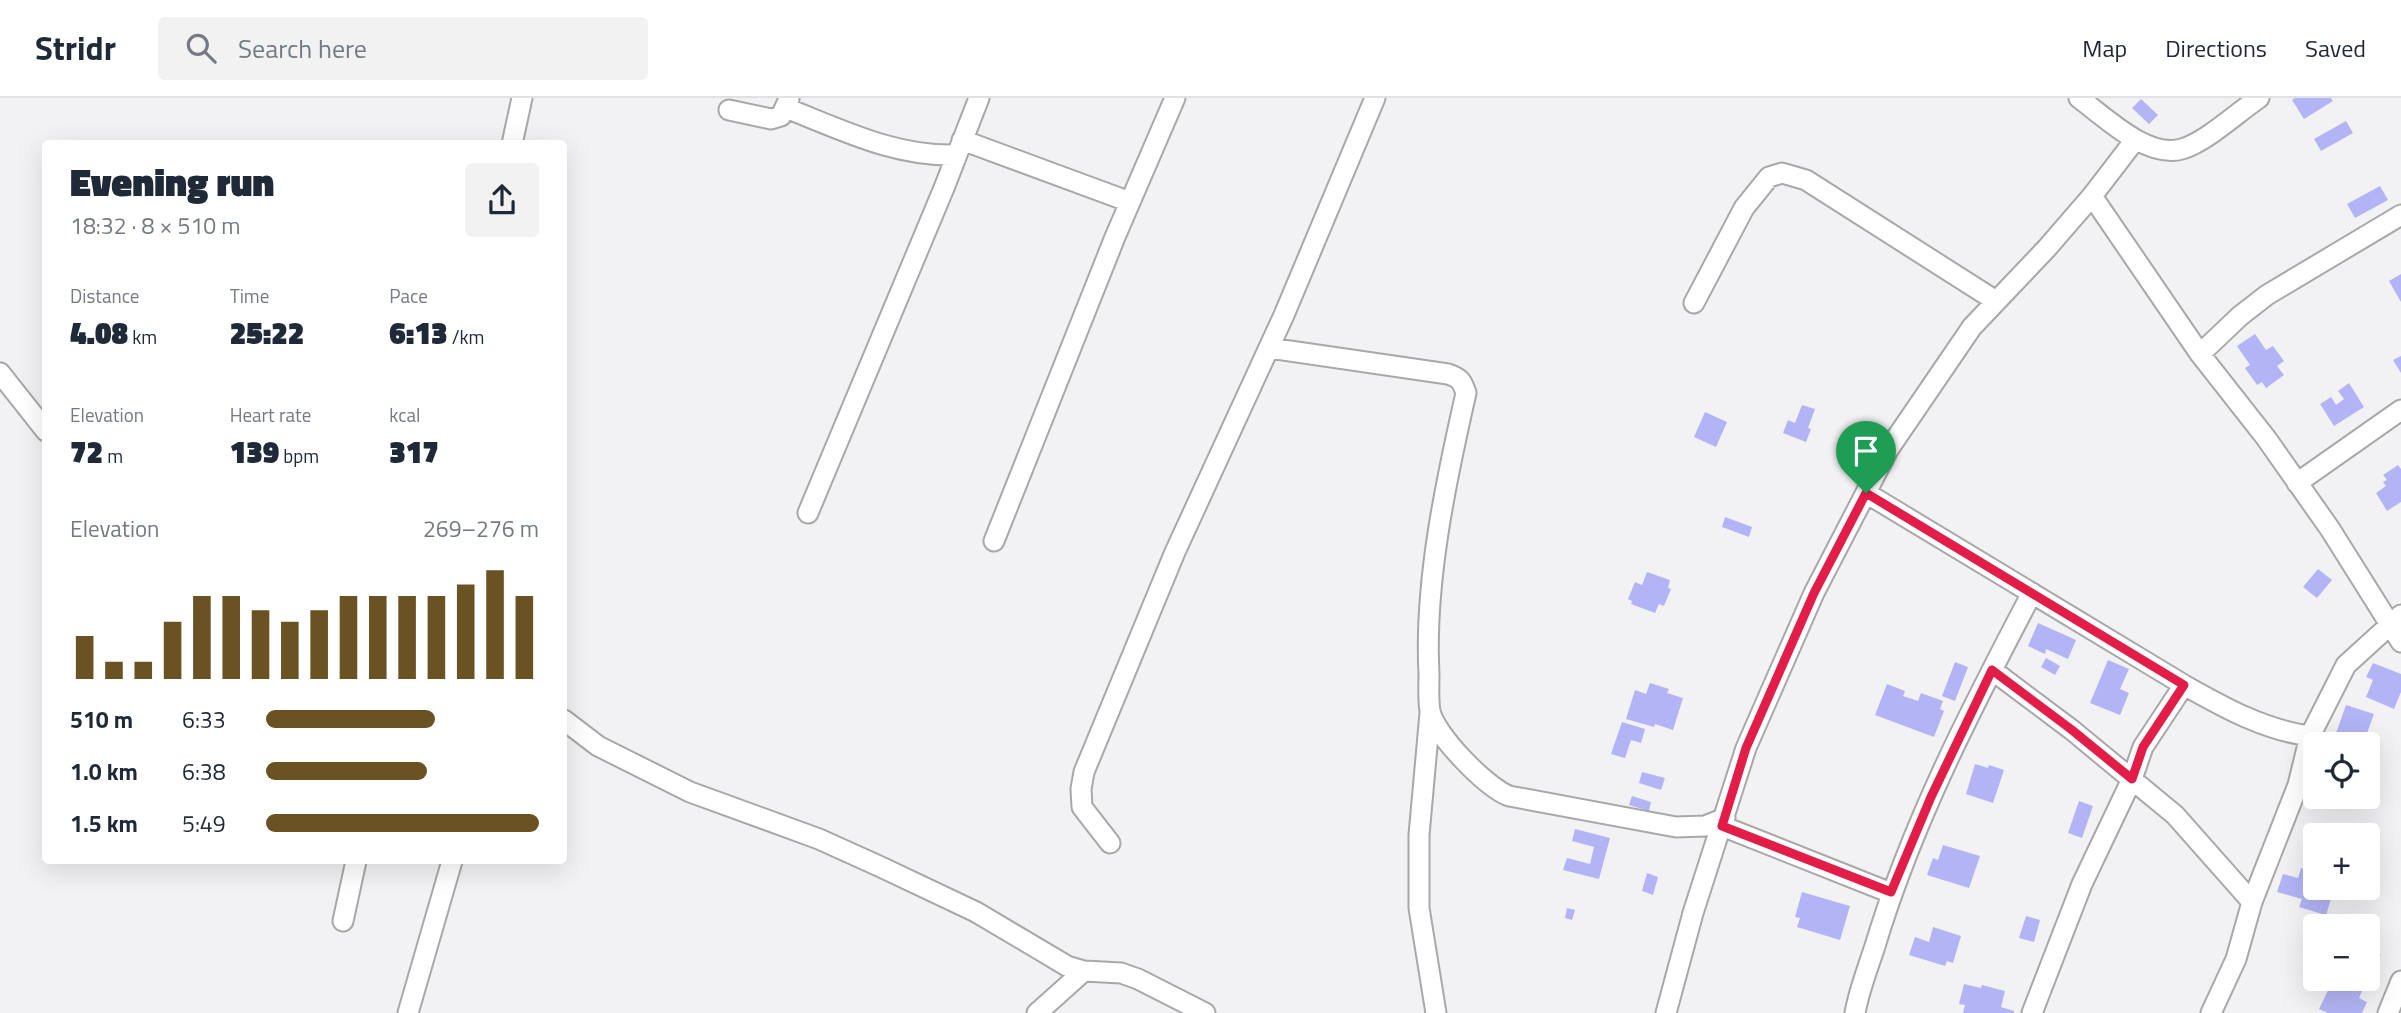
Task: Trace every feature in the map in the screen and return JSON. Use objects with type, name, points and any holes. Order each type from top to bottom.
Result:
[{"type":"street","points":[[513,140],[522,98]]},
{"type":"street","points":[[808,513],[979,98]]},
{"type":"street","points":[[994,541],[1130,202],[1175,98]]},
{"type":"street","points":[[1111,843],[1082,807],[1084,772],[1175,552],[1269,348],[1375,98]]},
{"type":"street","points":[[2080,98],[2135,140],[2161,149],[2182,149],[2218,129],[2259,98]]},
{"type":"street","points":[[729,110],[771,119],[781,116],[788,103],[858,137],[909,153],[930,156],[959,147],[1130,202]]},
{"type":"street","points":[[1666,1013],[1693,913],[1746,748],[1814,593],[1888,450],[1972,327],[2047,248],[2135,140]]},
{"type":"street","points":[[1694,303],[1744,208],[1769,177],[1782,173],[1806,180],[1996,302]]},
{"type":"street","points":[[2092,196],[2200,354],[2266,438],[2395,619],[2401,642]]},
{"type":"street","points":[[2200,354],[2267,295],[2400,213]]},
{"type":"street","points":[[1269,348],[1436,372],[1460,378],[1466,393],[1435,561],[1428,624],[1430,713],[1419,835],[1419,908],[1436,1013]]},
{"type":"street","points":[[0,373],[42,426]]},
{"type":"street","points":[[2297,483],[2401,410]]},
{"type":"street","points":[[1866,493],[2184,685],[2264,726],[2303,735]]},
{"type":"street","points":[[1854,1013],[1891,892],[1931,797],[2032,593]]},
{"type":"street","points":[[2312,732],[2346,665],[2395,619]]},
{"type":"street","points":[[1992,670],[2072,730],[2175,816],[2252,902]]},
{"type":"street","points":[[2032,1013],[2082,884],[2132,779],[2143,747],[2184,685]]},
{"type":"street","points":[[1430,713],[1449,743],[1498,792],[1676,827],[1705,827],[1723,822],[1891,892]]},
{"type":"street","points":[[567,722],[598,746],[690,792],[819,839],[976,912],[1067,966],[1084,971],[1121,972],[1205,1013]]},
{"type":"street","points":[[2211,1013],[2236,959],[2252,902],[2298,785],[2303,765]]},
{"type":"street","points":[[343,921],[355,864]]},
{"type":"street","points":[[408,1013],[451,864]]},
{"type":"street","points":[[1037,1013],[1084,971]]},
{"type":"street","points":[[2388,1013],[2401,981]]},
{"type":"building","points":[[2331,98],[2333,101],[2304,119],[2292,100]]},
{"type":"building","points":[[2141,99],[2158,115],[2149,124],[2132,108]]},
{"type":"building","points":[[2346,121],[2353,133],[2321,151],[2314,139]]},
{"type":"building","points":[[2380,186],[2388,200],[2355,218],[2347,204]]},
{"type":"building","points":[[2401,274],[2401,302],[2389,281]]},
{"type":"building","points":[[2255,334],[2266,350],[2273,346],[2284,361],[2277,366],[2284,375],[2266,388],[2262,382],[2257,385],[2245,368],[2250,365],[2237,346]]},
{"type":"building","points":[[2401,356],[2401,373],[2393,360]]},
{"type":"building","points":[[2349,383],[2364,407],[2334,426],[2320,404],[2331,397],[2336,405],[2344,399],[2338,391]]},
{"type":"building","points":[[1802,405],[1815,409],[1806,442],[1783,433],[1788,420],[1795,423]]},
{"type":"building","points":[[1705,412],[1727,422],[1716,447],[1694,437]]},
{"type":"building","points":[[2398,465],[2401,469],[2401,502],[2387,511],[2376,493],[2386,486],[2383,482],[2387,480],[2383,475]]},
{"type":"building","points":[[1725,517],[1752,527],[1749,537],[1722,527]]},
{"type":"building","points":[[2318,569],[2332,580],[2317,598],[2303,587]]},
{"type":"building","points":[[1647,572],[1670,580],[1668,588],[1671,589],[1664,606],[1659,604],[1655,613],[1631,604],[1632,601],[1628,599],[1635,582],[1642,585]]},
{"type":"building","points":[[2038,623],[2076,640],[2068,659],[2046,649],[2045,654],[2028,646]]},
{"type":"building","points":[[2046,658],[2060,666],[2055,675],[2041,667]]},
{"type":"building","points":[[2108,660],[2129,669],[2120,689],[2129,693],[2120,715],[2090,703]]},
{"type":"building","points":[[1955,662],[1968,667],[1955,701],[1942,696]]},
{"type":"building","points":[[2373,663],[2401,674],[2401,692],[2394,709],[2366,697],[2373,680],[2366,677]]},
{"type":"building","points":[[1650,683],[1669,689],[1667,693],[1683,698],[1673,730],[1626,719],[1635,690],[1646,694]]},
{"type":"building","points":[[1887,684],[1905,691],[1903,696],[1918,701],[1921,693],[1943,701],[1940,709],[1944,711],[1934,737],[1875,715]]},
{"type":"building","points":[[2346,705],[2374,714],[2367,732],[2336,732]]},
{"type":"building","points":[[1622,722],[1645,729],[1641,743],[1631,740],[1625,758],[1611,754]]},
{"type":"building","points":[[1975,764],[2004,770],[1993,803],[1966,794]]},
{"type":"building","points":[[1642,772],[1665,778],[1661,790],[1639,783]]},
{"type":"building","points":[[1632,796],[1651,802],[1649,811],[1629,805]]},
{"type":"building","points":[[2079,801],[2093,806],[2082,838],[2068,833]]},
{"type":"building","points":[[1575,829],[1610,838],[1599,879],[1563,870],[1567,858],[1590,864],[1594,847],[1572,841]]},
{"type":"building","points":[[1943,845],[1980,856],[1969,888],[1927,875],[1933,858],[1938,860]]},
{"type":"building","points":[[2303,869],[2303,900],[2331,900],[2326,914],[2299,907],[2302,899],[2277,892],[2283,874],[2298,878]]},
{"type":"building","points":[[1647,873],[1658,877],[1653,895],[1642,891]]},
{"type":"building","points":[[1802,892],[1850,906],[1840,940],[1797,927],[1800,918],[1795,917]]},
{"type":"building","points":[[1567,908],[1575,910],[1572,920],[1565,918]]},
{"type":"building","points":[[2026,916],[2040,920],[2034,942],[2019,938]]},
{"type":"building","points":[[1933,927],[1961,936],[1953,963],[1947,961],[1945,966],[1909,955],[1915,937],[1929,942]]},
{"type":"building","points":[[1964,984],[2005,991],[2001,1007],[2014,1013],[1963,1013],[1965,1005],[1959,1004]]},
{"type":"building","points":[[2328,991],[2362,991],[2359,998],[2367,1002],[2362,1013],[2328,1013],[2319,1009]]},
{"type":"route","points":[[1866,493],[2184,685],[2143,747],[2132,779],[1992,670],[1931,797],[1891,892],[1722,826],[1746,748],[1814,593],[1866,493]]}]
